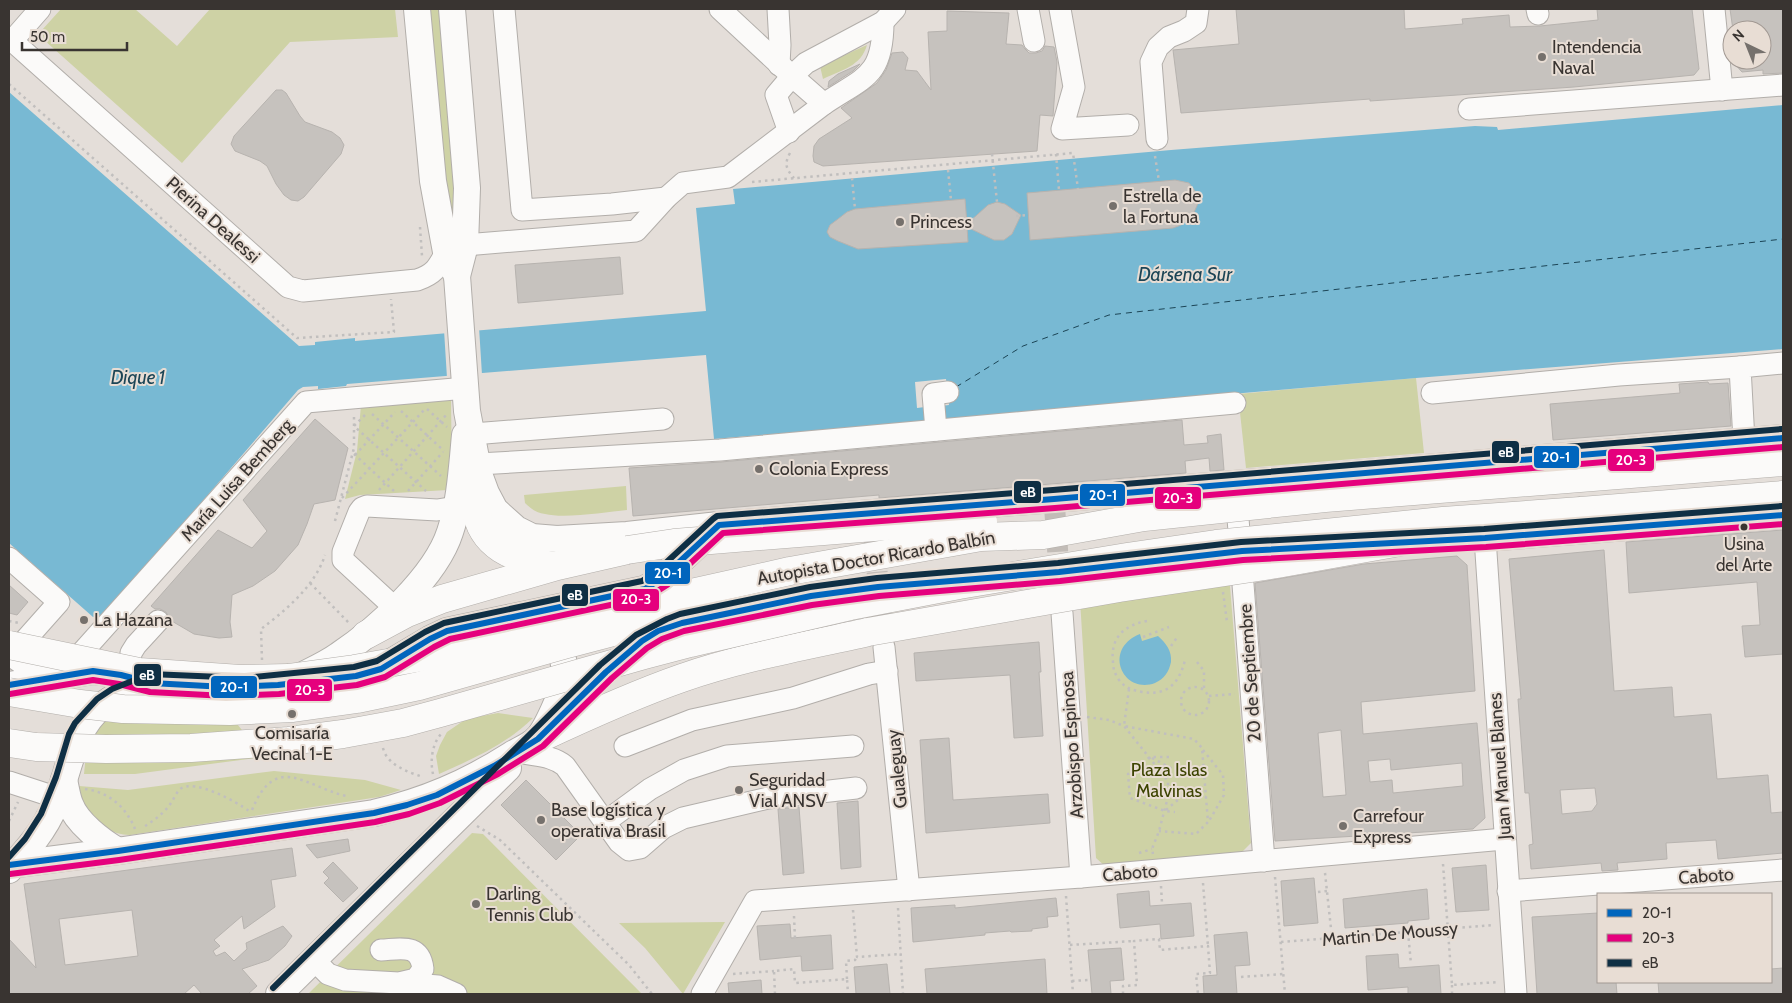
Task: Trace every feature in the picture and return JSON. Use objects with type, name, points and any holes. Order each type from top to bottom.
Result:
[{"type":"highway","name":"Autopista Doctor Ricardo Balbín","points":[[9,645],[139,672],[240,679],[288,678],[439,654],[681,595],[866,556],[981,537],[1043,535],[1144,517],[1325,498],[1783,462]]},
{"type":"highway","points":[[478,464],[475,495],[466,510],[502,550],[525,560],[557,566]]},
{"type":"highway","points":[[9,743],[36,747],[106,749],[191,748],[289,741],[343,734],[403,723],[644,655],[850,606],[959,585],[1127,557],[1216,544],[1443,521],[1783,496]]},
{"type":"highway","points":[[530,746],[624,700],[684,677],[771,654],[876,640],[1581,510]]},
{"type":"highway","points":[[366,635],[417,609],[452,596],[557,566],[627,550],[674,543],[898,525],[1144,517]]},
{"type":"highway","points":[[9,692],[80,704],[166,711],[230,711],[293,708],[357,700],[419,686],[697,610],[1043,535]]},
{"type":"highway","points":[[9,708],[120,724],[167,728],[274,727],[322,723],[413,707],[523,677],[548,682]]},
{"type":"main road","points":[[289,683],[338,656],[366,635],[395,608],[419,583],[439,557],[450,533],[466,510],[459,406],[458,283],[455,249],[433,181],[417,9]]},
{"type":"main road","points":[[452,9],[467,188],[455,249]]},
{"type":"main road","points":[[459,406],[478,464],[483,486],[495,510],[516,529],[532,537],[551,539],[1235,485],[1783,438]]},
{"type":"main road","points":[[1485,538],[1783,515]]},
{"type":"main road","points":[[9,685],[94,671],[140,680],[226,687],[289,683],[373,673],[441,633],[645,589],[658,582],[718,525]]},
{"type":"main road","points":[[10,866],[124,842],[374,813],[437,795],[530,746],[560,698],[564,678],[564,662],[558,647],[546,631],[530,622],[511,618]]},
{"type":"main road","points":[[124,842],[96,836],[75,814],[69,803],[68,791],[77,738],[91,717],[103,705],[126,692],[140,680]]},
{"type":"main road","points":[[280,994],[588,690]]},
{"type":"main road","points":[[10,866],[40,832],[68,791]]},
{"type":"street","points":[[11,39],[40,9]]},
{"type":"street","points":[[504,9],[522,210],[666,198]]},
{"type":"street","points":[[720,9],[785,71],[824,104]]},
{"type":"street","points":[[778,9],[780,45],[785,71],[776,95],[789,132]]},
{"type":"street","points":[[1028,9],[1034,41]]},
{"type":"street","points":[[1060,9],[1074,87],[1062,129],[1128,125]]},
{"type":"street","points":[[1156,145],[1151,62],[1158,47],[1169,36],[1184,31],[1196,24],[1198,9]]},
{"type":"street","points":[[1714,9],[1722,90]]},
{"type":"street","points":[[455,249],[636,232],[666,198],[683,183],[728,177],[824,104],[866,78],[880,57],[889,15]]},
{"type":"street","points":[[785,71],[806,63],[889,15]]},
{"type":"street","name":"Pierina Dealessi","points":[[11,39],[288,287],[304,291],[417,280],[436,270],[455,249]]},
{"type":"street","points":[[1469,109],[1783,85]]},
{"type":"street","points":[[1432,393],[1619,375],[1783,364]]},
{"type":"street","points":[[1740,367],[1744,441]]},
{"type":"street","points":[[936,430],[932,394],[948,392]]},
{"type":"street","name":"María Luisa Bemberg","points":[[53,678],[306,402],[409,393],[459,406],[663,419]]},
{"type":"street","points":[[478,464],[720,450],[1235,403]]},
{"type":"street","name":"20 de Septiembre","points":[[1235,485],[1270,869]]},
{"type":"street","points":[[395,608],[343,560],[343,528],[362,508],[367,506],[466,510]]},
{"type":"street","name":"Juan Manuel Blanes","points":[[1485,538],[1508,891],[1510,988]]},
{"type":"street","points":[[9,558],[59,602],[12,656],[53,678]]},
{"type":"street","name":"Arzobispo Espinosa","points":[[1062,613],[1082,877]]},
{"type":"street","points":[[140,680],[131,653],[158,621]]},
{"type":"street","name":"Gualeguay","points":[[876,640],[887,672],[903,897]]},
{"type":"street","points":[[625,746],[692,720],[793,698],[869,674],[887,672]]},
{"type":"street","points":[[530,746],[565,766],[619,842],[629,850],[640,848],[663,828],[683,818],[768,798],[856,788]]},
{"type":"street","points":[[605,822],[650,789],[684,770],[727,756],[853,746]]},
{"type":"street","points":[[14,788],[68,791]]},
{"type":"street","name":"Caboto","points":[[702,994],[755,901],[903,897],[1082,877],[1157,878],[1270,869],[1504,839]]},
{"type":"street","name":"Caboto","points":[[1508,891],[1783,870]]},
{"type":"street","points":[[381,950],[412,949],[422,959],[423,969],[416,979],[400,983]]},
{"type":"street","points":[[314,960],[328,974],[344,980],[438,986],[456,994]]},
{"type":"path","points":[[1156,145],[1159,182]]},
{"type":"path","points":[[745,182],[1073,153],[1078,188]]},
{"type":"path","points":[[992,154],[997,202]]},
{"type":"path","points":[[1056,154],[1059,190]]},
{"type":"path","points":[[948,170],[951,200]]},
{"type":"path","points":[[852,178],[855,209]]},
{"type":"path","points":[[1016,216],[1028,215]]},
{"type":"path","points":[[966,219],[979,219]]},
{"type":"path","points":[[409,393],[440,421]]},
{"type":"path","points":[[355,398],[444,479]]},
{"type":"path","points":[[343,528],[341,499],[354,453],[355,398]]},
{"type":"path","points":[[341,499],[426,408],[459,406]]},
{"type":"path","points":[[374,495],[440,421],[459,406]]},
{"type":"path","points":[[440,421],[459,406]]},
{"type":"path","points":[[354,453],[369,440],[398,408],[448,454]]},
{"type":"path","points":[[354,426],[427,492]]},
{"type":"path","points":[[406,493],[448,446]]},
{"type":"path","points":[[354,453],[397,493]]},
{"type":"path","points":[[261,629],[294,601],[310,583],[323,562],[326,552]]},
{"type":"path","points":[[1147,620],[1134,623],[1124,630],[1116,640],[1112,652],[1113,670],[1120,681],[1129,690],[1154,694],[1166,690],[1179,677],[1185,660]]},
{"type":"path","points":[[1143,637],[1169,627]]},
{"type":"path","points":[[1171,646],[1178,636]]},
{"type":"path","points":[[1197,662],[1204,671],[1204,689],[1209,696],[1209,706],[1199,714],[1189,714],[1183,707],[1182,698],[1186,690],[1194,686],[1204,689]]},
{"type":"path","points":[[1129,690],[1124,726],[1168,781],[1168,797],[1165,811],[1152,849],[1162,903]]},
{"type":"path","points":[[1209,696],[1237,694]]},
{"type":"path","points":[[1070,718],[1095,717],[1124,726],[1194,739],[1202,748],[1223,775],[1224,795],[1208,822],[1196,834],[1159,831]]},
{"type":"path","points":[[1202,748],[1208,822]]},
{"type":"path","points":[[1169,757],[1150,758],[1128,774],[1130,798],[1165,811],[1175,812]]},
{"type":"path","points":[[1150,758],[1186,776],[1204,770]]},
{"type":"path","points":[[251,813],[266,786],[272,781],[284,777],[293,777],[333,793],[350,797],[340,799]]},
{"type":"path","points":[[416,781],[424,778]]},
{"type":"path","points":[[1205,786],[1210,786]]},
{"type":"path","points":[[124,842],[136,831],[157,818],[184,787],[215,792],[237,803],[251,813]]},
{"type":"path","points":[[68,791],[94,790],[111,798],[125,812],[136,831]]},
{"type":"path","points":[[1165,811],[1186,793],[1206,797]]},
{"type":"path","points":[[241,815],[261,812]]},
{"type":"path","points":[[475,825],[500,840],[628,965],[652,994]]},
{"type":"path","points":[[1443,864],[1452,994]]},
{"type":"path","points":[[1270,869],[1281,942],[1285,994]]},
{"type":"path","points":[[1325,873],[1332,938]]},
{"type":"path","points":[[1198,994],[1196,974],[1210,973],[1203,882]]},
{"type":"path","points":[[1318,892],[1327,891]]},
{"type":"path","points":[[1066,892],[1073,994]]},
{"type":"path","points":[[903,897],[901,954],[904,994]]},
{"type":"path","points":[[853,908],[857,957]]},
{"type":"path","points":[[794,912],[795,939]]},
{"type":"path","name":"Martin De Moussy","points":[[1281,942],[1500,925]]},
{"type":"path","points":[[1408,932],[1411,964]]},
{"type":"path","points":[[1070,946],[1159,939],[1160,950],[1208,946]]},
{"type":"path","points":[[1123,994],[1123,986],[1137,985],[1134,941]]},
{"type":"path","points":[[848,994],[846,961],[855,960],[857,957],[901,954]]},
{"type":"path","points":[[724,974],[794,969],[795,983],[847,979]]},
{"type":"path","points":[[774,971],[775,994]]},
{"type":"path","points":[[1241,977],[1283,974]]},
{"type":"path","points":[[1072,982],[1088,980]]},
{"type":"path","points":[[1452,985],[1510,988]]},
{"type":"green space","points":[[61,9],[135,9],[177,46],[210,9],[395,9],[398,37],[290,42],[182,163],[44,40],[42,30]]},
{"type":"green space","points":[[426,9],[448,9],[455,125],[454,254]]},
{"type":"green space","points":[[867,45],[855,63],[823,79],[820,66]]},
{"type":"green space","points":[[1416,378],[1424,453],[1246,468],[1238,394]]},
{"type":"green space","points":[[451,398],[452,483],[448,490],[360,495],[345,499],[357,451],[361,405]]},
{"type":"green space","points":[[626,486],[627,510],[553,515],[537,512],[525,503],[524,495]]},
{"type":"green space","name":"Plaza Islas Malvinas","points":[[1229,574],[1251,843],[1242,852],[1106,867],[1096,858],[1080,600]]},
{"type":"green space","points":[[107,712],[234,720],[263,757],[135,774],[84,774],[87,745]]},
{"type":"green space","points":[[498,713],[533,718],[501,743],[477,757],[439,774],[436,756],[447,732],[466,719]]},
{"type":"green space","points":[[274,771],[365,780],[401,790],[379,797],[124,835],[101,826],[85,815],[79,786],[128,790]]},
{"type":"green space","name":"Darling Tennis Club","points":[[472,833],[483,834],[642,994],[308,994]]},
{"type":"green space","points":[[725,922],[683,994],[645,948],[619,923]]},
{"type":"water","name":"Dársena Sur","points":[[9,92],[299,346],[315,345],[315,342],[355,338],[355,341],[706,311],[696,208],[735,204],[733,189],[1171,150],[1475,126],[1497,127],[1498,130],[1783,105],[1783,349],[1416,378],[943,419],[941,406],[949,405],[946,379],[915,382],[917,408],[925,407],[926,421],[714,439],[706,355],[347,384],[346,386],[318,389],[318,386],[303,387],[298,390],[103,617],[93,617],[9,543]]},
{"type":"water","points":[[1140,634],[1142,641],[1158,636],[1166,644],[1171,654],[1169,669],[1155,683],[1144,685],[1134,683],[1126,677],[1121,669],[1120,659],[1122,650],[1128,641]]},
{"type":"pier","points":[[479,327],[482,375],[447,378],[444,330]]},
{"type":"building","points":[[1236,9],[1404,9],[1405,29],[1463,24],[1462,19],[1509,15],[1510,27],[1598,20],[1597,9],[1692,9],[1699,69],[1694,75],[1574,87],[1181,113],[1173,50],[1239,44]]},
{"type":"building","points":[[1730,9],[1783,9],[1783,73],[1763,74],[1763,70],[1772,70],[1772,20],[1732,20]]},
{"type":"building","points":[[947,11],[1009,13],[1006,44],[1022,45],[1029,53],[1042,51],[1045,46],[1054,47],[1057,62],[1053,116],[1040,115],[1037,151],[823,166],[814,162],[814,146],[819,139],[852,118],[841,108],[877,83],[886,70],[892,53],[903,52],[908,58],[905,70],[917,71],[931,90],[928,32],[947,31]]},
{"type":"building","points":[[860,64],[853,71],[828,87],[829,81],[838,74]]},
{"type":"building","points":[[1740,70],[1763,70],[1742,72]]},
{"type":"building","points":[[276,90],[282,90],[286,93],[305,122],[332,132],[340,138],[344,145],[341,154],[304,197],[298,201],[291,200],[284,195],[267,166],[260,161],[235,151],[231,144],[234,136]]},
{"type":"building","name":"Estrella de la Fortuna","points":[[1175,180],[1189,183],[1199,201],[1192,217],[1181,225],[1173,228],[1030,240],[1027,193]]},
{"type":"building","name":"Princess","points":[[965,199],[967,224],[988,205],[997,202],[1005,204],[1021,215],[1012,234],[1004,240],[994,240],[967,227],[968,242],[858,249],[830,237],[827,232],[830,225],[847,212],[855,209]]},
{"type":"building","points":[[620,257],[623,294],[518,303],[515,265]]},
{"type":"building","points":[[1708,382],[1709,384],[1728,383],[1731,426],[1553,440],[1550,404],[1680,393],[1679,384]]},
{"type":"building","points":[[315,419],[348,448],[335,500],[314,504],[298,545],[275,571],[253,586],[232,595],[230,622],[232,637],[219,638],[194,634],[170,620],[166,612],[151,606],[218,530],[252,548],[267,531],[243,500]]},
{"type":"building","name":"Colonia Express","points":[[1182,420],[1184,445],[1208,443],[1207,436],[1221,434],[1224,470],[1210,471],[1209,458],[1185,461],[1186,473],[879,498],[879,495],[633,516],[629,468],[721,462]]},
{"type":"building","points":[[1783,530],[1783,654],[1745,657],[1742,626],[1760,625],[1757,582],[1629,593],[1626,542]]},
{"type":"building","points":[[1604,550],[1614,691],[1672,687],[1674,717],[1711,714],[1717,779],[1768,775],[1771,813],[1783,812],[1783,853],[1718,859],[1716,840],[1666,843],[1667,859],[1617,863],[1618,870],[1602,871],[1601,863],[1531,869],[1529,845],[1533,844],[1529,793],[1525,793],[1518,699],[1521,699],[1509,559]],"holes":[[[1595,788],[1597,804],[1592,811],[1562,814],[1560,790]]]},
{"type":"building","points":[[1457,556],[1467,565],[1475,691],[1361,702],[1363,734],[1477,723],[1485,818],[1473,829],[1275,841],[1255,583],[1364,564]],"holes":[[[1341,730],[1346,795],[1323,797],[1318,733]],[[1390,759],[1391,770],[1462,763],[1463,786],[1393,793],[1392,780],[1370,782],[1368,761]]]},
{"type":"building","points":[[9,585],[28,602],[17,615],[9,613]]},
{"type":"building","points":[[1039,642],[1043,736],[1014,738],[1010,675],[916,681],[914,653]]},
{"type":"building","points":[[949,738],[953,800],[1048,794],[1050,823],[926,833],[920,740]]},
{"type":"building","name":"Base logística y operativa Brasil","points":[[526,780],[581,835],[556,860],[501,805]]},
{"type":"building","points":[[858,801],[861,867],[841,869],[837,803]]},
{"type":"building","points":[[799,807],[804,873],[783,875],[778,809]]},
{"type":"building","points":[[348,839],[350,851],[317,858],[306,845]]},
{"type":"building","points":[[292,848],[296,876],[271,880],[275,907],[244,929],[242,916],[214,940],[220,946],[213,951],[216,956],[225,952],[234,961],[247,949],[246,943],[283,926],[292,936],[285,946],[269,960],[242,969],[257,986],[248,994],[202,994],[194,985],[184,994],[9,994],[9,939],[36,968],[24,884]],"holes":[[[132,910],[138,956],[65,965],[59,919]]]},
{"type":"building","points":[[333,862],[358,888],[343,902],[324,883],[329,878],[323,872]]},
{"type":"building","points":[[1486,865],[1489,910],[1456,912],[1452,868]]},
{"type":"building","points":[[1314,878],[1318,923],[1284,926],[1281,881]]},
{"type":"building","points":[[1427,889],[1429,919],[1408,921],[1408,923],[1345,928],[1343,899]]},
{"type":"building","points":[[1149,891],[1150,906],[1191,903],[1194,936],[1161,939],[1160,924],[1120,928],[1117,894]]},
{"type":"building","points":[[1056,898],[1058,916],[1047,917],[1048,927],[1032,929],[1032,931],[985,933],[985,935],[913,942],[911,908],[955,905],[955,908]]},
{"type":"building","points":[[1597,913],[1597,983],[1616,983],[1617,994],[1537,994],[1532,917]]},
{"type":"building","points":[[790,924],[791,938],[831,935],[833,969],[802,971],[801,956],[760,960],[757,926]]},
{"type":"building","points":[[1247,932],[1250,965],[1235,966],[1237,994],[1204,994],[1203,976],[1217,975],[1214,935]]},
{"type":"building","points":[[1121,948],[1124,980],[1110,981],[1111,994],[1092,994],[1088,950]]},
{"type":"building","points":[[1398,954],[1399,968],[1439,965],[1441,994],[1408,994],[1408,987],[1368,990],[1366,956]]},
{"type":"building","points":[[1045,959],[1047,994],[927,994],[925,969]]},
{"type":"building","points":[[887,964],[890,994],[856,994],[854,967]]},
{"type":"building","points":[[1783,968],[1783,994],[1659,994],[1658,983],[1772,983],[1772,969]]},
{"type":"building","points":[[761,980],[762,994],[729,994],[728,983]]},
{"type":"ferry route","points":[[956,387],[1023,346],[1109,315],[1783,239]]},
{"type":"tunnel","points":[[1054,499],[1062,613]]},
{"type":"tunnel","points":[[1388,543],[1485,538]]},
{"type":"tunnel","points":[[874,540],[884,644]]},
{"type":"tunnel","points":[[613,665],[651,635],[682,623],[811,596],[905,585]]},
{"type":"transit line","name":"eB","points":[[9,857],[25,839],[41,814],[56,777],[69,734],[75,723],[97,699],[112,689],[150,674],[245,678],[354,667],[377,661],[425,632],[444,623],[642,581],[656,572],[717,516],[1782,429]]},
{"type":"transit line","name":"20-1","points":[[9,685],[93,671],[121,675],[151,683],[226,687],[278,685],[356,676],[381,669],[430,639],[447,631],[645,589],[661,579],[719,525],[1783,438]]},
{"type":"transit line","name":"20-3","points":[[10,694],[93,680],[150,692],[226,696],[279,694],[357,685],[385,677],[450,639],[648,597],[667,585],[723,533],[1055,508],[1783,447]]},
{"type":"transit line","name":"eB","points":[[273,988],[600,665],[636,635],[680,614],[810,587],[877,578],[1058,563],[1241,542],[1484,529],[1782,506]]},
{"type":"transit line","name":"20-1","points":[[9,865],[118,851],[374,813],[437,795],[494,766],[538,739],[606,672],[642,641],[658,631],[682,623],[811,596],[878,587],[1059,572],[1242,551],[1485,538],[1783,515]]},
{"type":"transit line","name":"20-3","points":[[10,874],[119,860],[375,822],[409,814],[440,803],[498,774],[543,746],[612,678],[647,648],[662,639],[684,631],[812,605],[879,596],[1060,581],[1243,560],[1486,547],[1783,524]]},
{"type":"place","name":"Intendencia Naval","points":[[1542,57]]},
{"type":"place","name":"Estrella de la Fortuna","points":[[1113,206]]},
{"type":"place","name":"Princess","points":[[900,222]]},
{"type":"place","name":"Colonia Express","points":[[759,469]]},
{"type":"place","name":"Usina del Arte","points":[[1744,527]]},
{"type":"place","name":"La Hazana","points":[[84,620]]},
{"type":"place","name":"Comisaría Vecinal 1-E","points":[[292,714]]},
{"type":"place","name":"Seguridad Vial ANSV","points":[[739,790]]},
{"type":"place","name":"Base logística y operativa Brasil","points":[[541,820]]},
{"type":"place","name":"Carrefour Express","points":[[1343,826]]},
{"type":"place","name":"Darling Tennis Club","points":[[476,904]]},
{"type":"water label","name":"Dique 1","points":[[138,377]]}]
